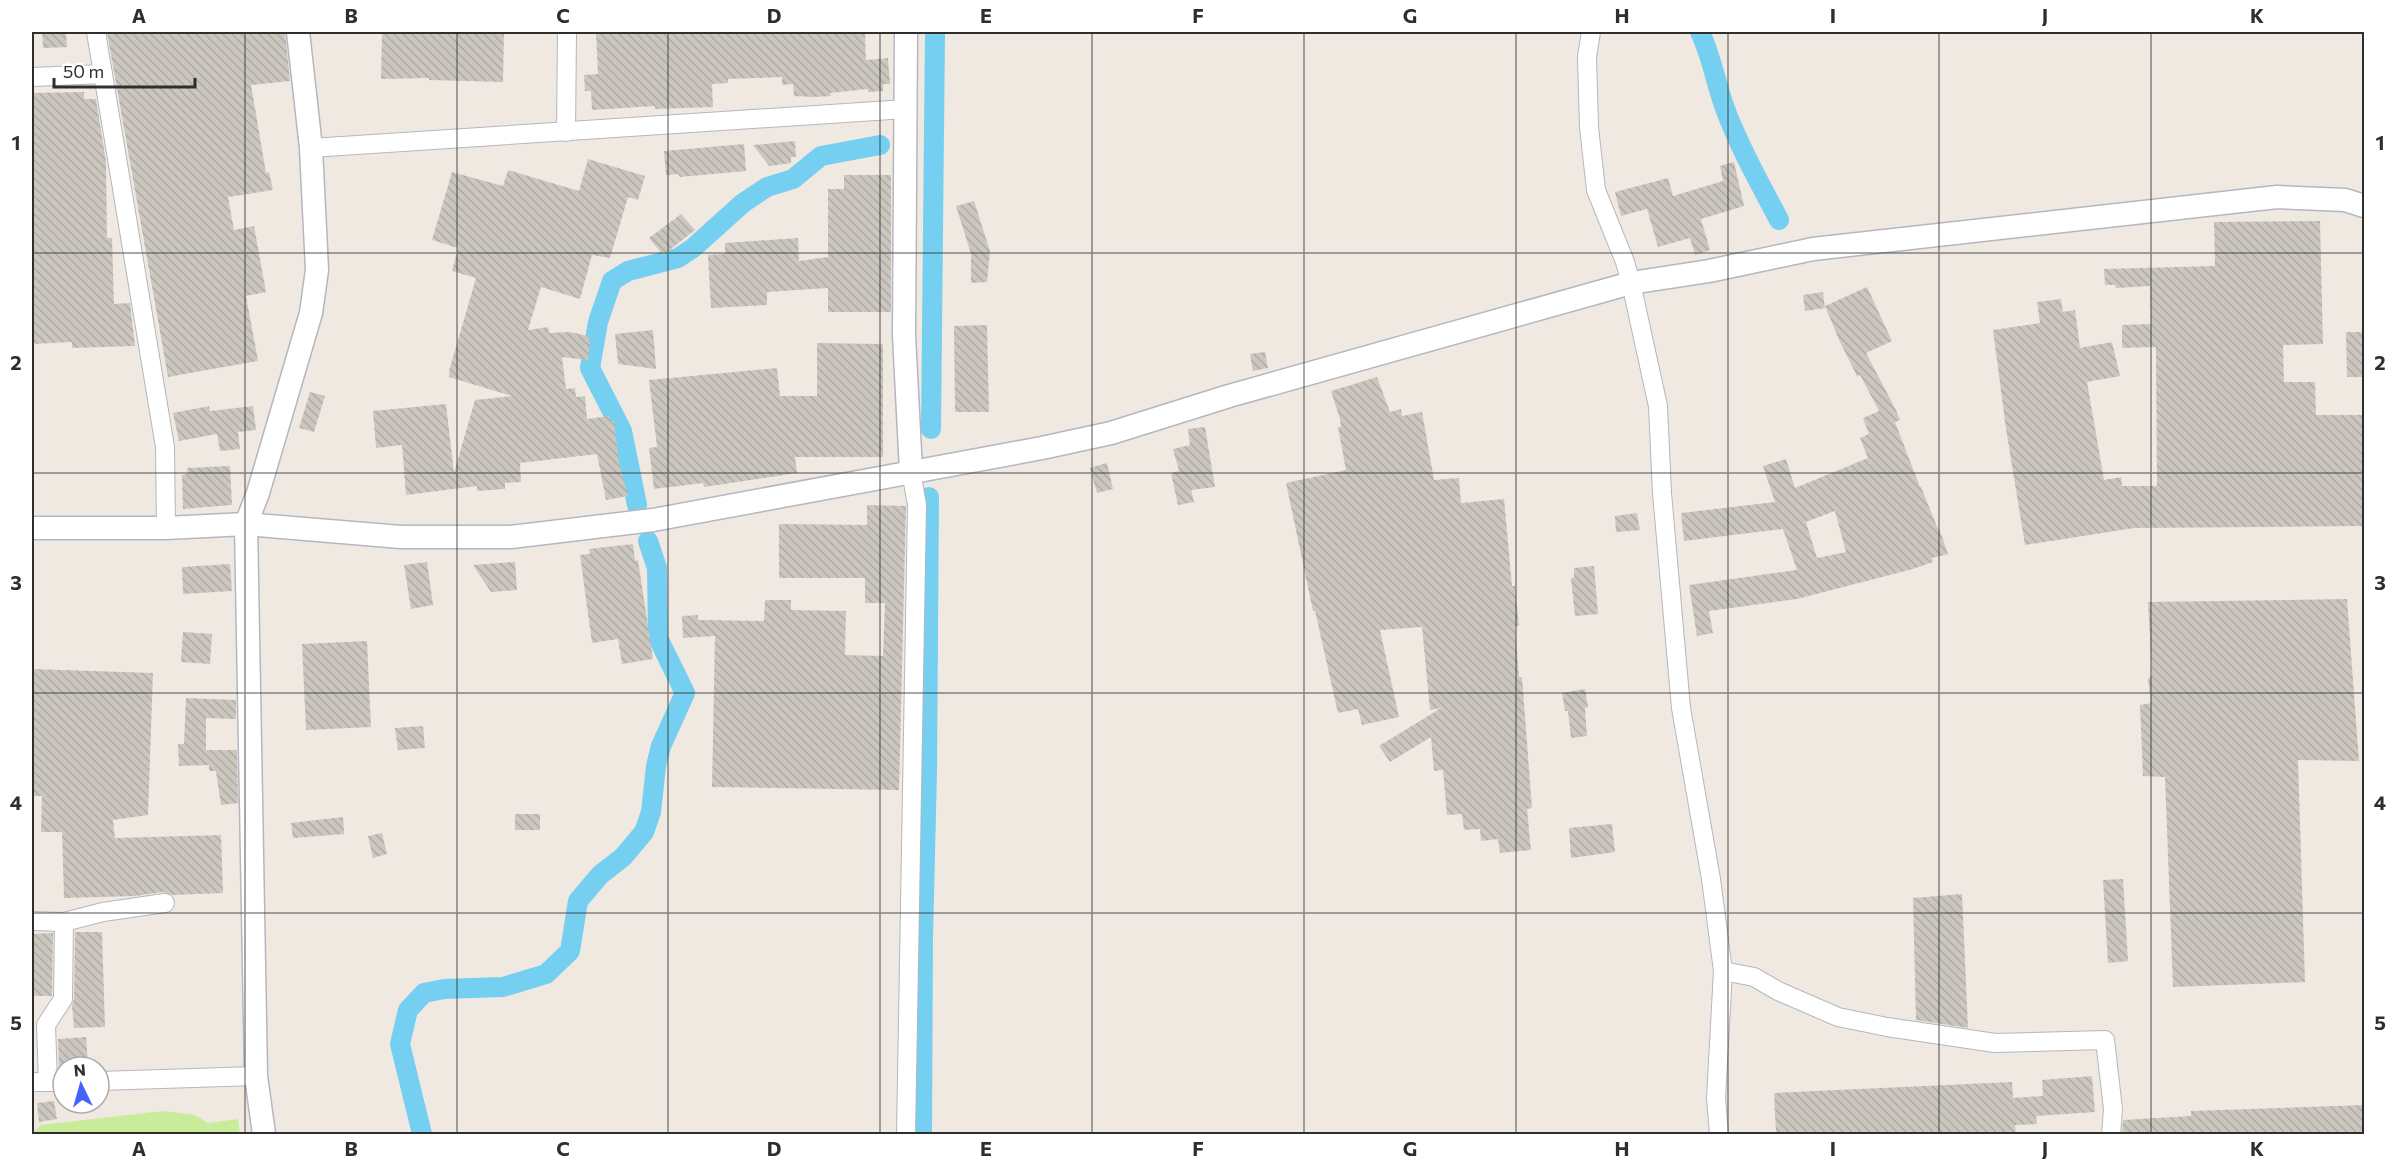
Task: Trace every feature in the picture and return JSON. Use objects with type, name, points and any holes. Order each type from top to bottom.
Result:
[{"type":"street","points":[[96,32],[165,447],[166,528]]},
{"type":"street","points":[[264,1134],[256,1076],[246,524],[258,493],[311,313],[317,270],[311,148],[298,32]]},
{"type":"street","points":[[566,132],[567,32]]},
{"type":"street","points":[[906,32],[904,335],[911,471],[917,504],[906,1134]]},
{"type":"street","points":[[1591,32],[1587,57],[1589,127],[1596,190],[1625,262],[1658,406],[1662,493],[1682,708],[1723,971],[1716,1098],[1719,1134]]},
{"type":"street","points":[[32,77],[103,74]]},
{"type":"street","points":[[311,148],[906,109]]},
{"type":"street","points":[[32,528],[166,528],[246,524],[401,537],[512,537],[653,520],[1042,448],[1111,433],[1229,396],[1631,283],[1709,271],[1814,249],[2277,196],[2345,200],[2364,206]]},
{"type":"street","points":[[32,921],[64,922],[103,912],[165,903]]},
{"type":"street","points":[[48,1082],[46,1025],[63,999],[64,922]]},
{"type":"street","points":[[1723,971],[1754,977],[1778,991],[1838,1017],[1887,1027],[1995,1043],[2105,1040],[2113,1109],[2111,1134]]},
{"type":"street","points":[[111,1081],[256,1076]]},
{"type":"green space","points":[[163,1111],[195,1115],[208,1123],[238,1119],[240,1134],[32,1134],[41,1125]]},
{"type":"building","points":[[42,32],[66,32],[67,47],[43,48]]},
{"type":"building","points":[[107,32],[285,32],[290,81],[251,85],[266,173],[269,172],[273,190],[228,197],[234,230],[254,226],[266,292],[246,296],[258,361],[168,377]]},
{"type":"building","points":[[382,32],[504,32],[503,82],[429,80],[429,78],[381,79]]},
{"type":"building","points":[[596,32],[865,32],[866,60],[888,58],[890,84],[883,84],[883,91],[868,92],[868,89],[814,97],[794,96],[793,84],[782,85],[782,77],[728,79],[728,83],[712,84],[713,107],[655,109],[655,106],[592,110],[591,91],[585,91],[584,75],[598,74]]},
{"type":"building","points":[[84,92],[84,99],[96,99],[106,162],[107,238],[112,238],[114,304],[130,303],[135,346],[72,348],[72,342],[32,344],[32,93]]},
{"type":"building","points":[[795,141],[796,157],[791,157],[791,163],[769,166],[753,145]]},
{"type":"building","points":[[744,144],[746,171],[680,177],[678,174],[666,175],[664,151]]},
{"type":"building","points":[[588,159],[645,176],[638,200],[628,197],[610,258],[592,255],[580,299],[541,287],[528,330],[548,327],[549,333],[570,332],[588,336],[590,344],[588,360],[562,357],[566,389],[575,388],[576,397],[585,396],[587,419],[609,416],[610,422],[614,421],[619,463],[628,496],[606,500],[597,454],[520,463],[521,482],[505,483],[505,489],[477,491],[477,486],[406,495],[402,445],[376,448],[373,411],[446,404],[454,473],[475,400],[512,396],[449,377],[476,278],[452,271],[458,248],[432,240],[452,172],[503,186],[508,170],[579,191]]},
{"type":"building","points":[[1734,162],[1744,206],[1701,219],[1710,250],[1695,255],[1690,238],[1658,247],[1647,209],[1621,216],[1615,192],[1668,178],[1673,196],[1723,181],[1720,166]]},
{"type":"building","points":[[844,175],[891,175],[891,312],[828,312],[828,288],[767,292],[767,305],[711,308],[708,255],[725,254],[725,243],[798,238],[799,261],[828,257],[828,189],[844,189]]},
{"type":"building","points":[[974,201],[990,251],[987,282],[971,283],[971,254],[956,206]]},
{"type":"building","points":[[681,214],[695,230],[663,255],[649,238]]},
{"type":"building","points":[[2320,221],[2323,344],[2283,345],[2284,382],[2315,382],[2316,415],[2364,415],[2364,526],[2134,528],[2025,545],[1993,330],[2040,323],[2037,302],[2061,299],[2063,312],[2075,310],[2080,348],[2112,342],[2120,376],[2087,382],[2104,480],[2121,477],[2122,486],[2157,486],[2156,347],[2122,348],[2122,325],[2151,324],[2150,286],[2116,288],[2115,285],[2105,285],[2104,269],[2215,266],[2214,222]]},
{"type":"building","points":[[1867,287],[1892,341],[1866,353],[1896,410],[1900,420],[1895,422],[1948,554],[1932,558],[1933,562],[1913,569],[1797,599],[1709,611],[1713,633],[1697,636],[1689,585],[1797,570],[1783,529],[1684,541],[1681,513],[1775,502],[1763,466],[1786,459],[1795,488],[1868,458],[1860,438],[1869,434],[1863,418],[1879,411],[1860,375],[1857,376],[1825,306]],"holes":[[[1835,511],[1846,552],[1817,558],[1806,522]]]},
{"type":"building","points":[[1823,292],[1825,308],[1805,311],[1803,295]]},
{"type":"building","points":[[987,325],[989,412],[955,412],[954,326]]},
{"type":"building","points":[[653,330],[656,369],[618,364],[615,334]]},
{"type":"building","points":[[2346,332],[2364,332],[2364,377],[2347,377]]},
{"type":"building","points":[[817,343],[883,344],[883,457],[795,457],[797,473],[704,487],[703,483],[654,489],[649,448],[657,447],[649,380],[777,368],[780,396],[817,396]]},
{"type":"building","points":[[1265,352],[1268,368],[1253,371],[1250,354]]},
{"type":"building","points":[[1377,377],[1390,412],[1401,409],[1402,416],[1422,412],[1434,480],[1459,478],[1461,503],[1504,499],[1512,586],[1515,586],[1519,626],[1515,626],[1519,677],[1522,677],[1532,808],[1527,809],[1531,850],[1500,853],[1498,839],[1481,841],[1480,829],[1464,830],[1462,814],[1447,815],[1443,770],[1434,771],[1431,737],[1390,762],[1379,746],[1441,708],[1430,710],[1422,627],[1380,630],[1399,717],[1362,725],[1358,709],[1338,713],[1315,611],[1313,611],[1286,483],[1346,470],[1338,427],[1341,427],[1340,419],[1331,391]]},
{"type":"building","points":[[310,392],[325,396],[314,432],[299,428]]},
{"type":"building","points":[[209,406],[210,411],[253,406],[256,430],[238,432],[240,449],[220,451],[217,434],[179,441],[173,413]]},
{"type":"building","points":[[1205,427],[1215,487],[1191,490],[1194,502],[1178,505],[1171,473],[1179,471],[1173,449],[1190,445],[1188,429]]},
{"type":"building","points":[[1107,463],[1113,489],[1097,493],[1090,468]]},
{"type":"building","points":[[230,466],[232,505],[183,509],[182,475],[188,474],[187,468]]},
{"type":"building","points":[[867,505],[906,506],[899,790],[712,787],[715,636],[683,638],[682,616],[698,615],[698,620],[764,621],[765,600],[791,600],[791,610],[846,611],[845,655],[883,656],[885,603],[865,603],[865,578],[779,578],[779,524],[867,525]]},
{"type":"building","points":[[1637,513],[1640,530],[1616,532],[1615,516]]},
{"type":"building","points":[[633,544],[635,561],[638,560],[653,659],[622,664],[618,639],[592,643],[580,555],[590,554],[589,549]]},
{"type":"building","points":[[427,562],[433,605],[411,609],[404,565]]},
{"type":"building","points":[[515,562],[517,590],[491,592],[473,565]]},
{"type":"building","points":[[230,564],[232,591],[183,594],[182,567]]},
{"type":"building","points":[[1594,566],[1598,614],[1575,616],[1571,578],[1574,578],[1574,568]]},
{"type":"building","points":[[2347,599],[2359,761],[2298,760],[2305,982],[2173,987],[2165,777],[2143,776],[2140,705],[2151,703],[2148,679],[2152,675],[2148,602]]},
{"type":"building","points":[[183,632],[212,634],[210,664],[181,662]]},
{"type":"building","points":[[367,641],[371,727],[306,730],[302,644]]},
{"type":"building","points":[[32,669],[153,673],[148,815],[113,820],[115,838],[221,835],[223,893],[172,895],[163,892],[135,896],[64,898],[62,832],[41,832],[42,796],[32,796]]},
{"type":"building","points":[[1585,689],[1588,707],[1585,708],[1587,736],[1571,738],[1568,711],[1565,711],[1562,693]]},
{"type":"building","points":[[186,698],[236,700],[236,719],[206,718],[206,750],[237,750],[238,803],[221,805],[216,771],[209,771],[209,765],[179,766],[178,744],[184,744]]},
{"type":"building","points":[[423,726],[425,748],[398,750],[395,728]]},
{"type":"building","points":[[515,814],[540,814],[540,830],[515,830]]},
{"type":"building","points":[[343,817],[344,834],[293,838],[291,823]]},
{"type":"building","points":[[1612,824],[1615,852],[1571,858],[1569,828]]},
{"type":"building","points":[[382,833],[387,854],[373,858],[368,836]]},
{"type":"building","points":[[2123,879],[2128,961],[2108,963],[2103,880]]},
{"type":"building","points":[[1962,894],[1968,1028],[1916,1020],[1913,898]]},
{"type":"building","points":[[75,932],[102,932],[105,1027],[74,1028],[72,1006]]},
{"type":"building","points":[[53,933],[52,996],[32,996],[32,934]]},
{"type":"building","points":[[86,1037],[87,1055],[59,1055],[58,1039]]},
{"type":"building","points":[[2092,1076],[2095,1112],[2036,1116],[2037,1124],[2015,1125],[2016,1134],[1776,1134],[1774,1093],[2012,1082],[2013,1098],[2043,1096],[2042,1080]]},
{"type":"building","points":[[51,1101],[51,1115],[56,1115],[57,1119],[39,1122],[37,1103]]},
{"type":"building","points":[[2364,1105],[2364,1134],[2122,1134],[2123,1120],[2191,1116],[2191,1111]]},
{"type":"waterway","points":[[931,429],[935,32]]},
{"type":"waterway","points":[[1700,32],[1732,125],[1779,220]]},
{"type":"waterway","points":[[637,505],[622,431],[590,368],[598,322],[612,281],[628,271],[678,258],[693,248],[743,203],[767,187],[793,179],[821,156],[880,145]]},
{"type":"waterway","points":[[922,1134],[929,497]]},
{"type":"waterway","points":[[422,1134],[400,1044],[408,1010],[424,993],[444,989],[503,987],[546,974],[570,951],[578,901],[600,875],[623,857],[644,832],[651,812],[656,766],[661,746],[685,693],[658,638],[657,568],[648,541]]}]
